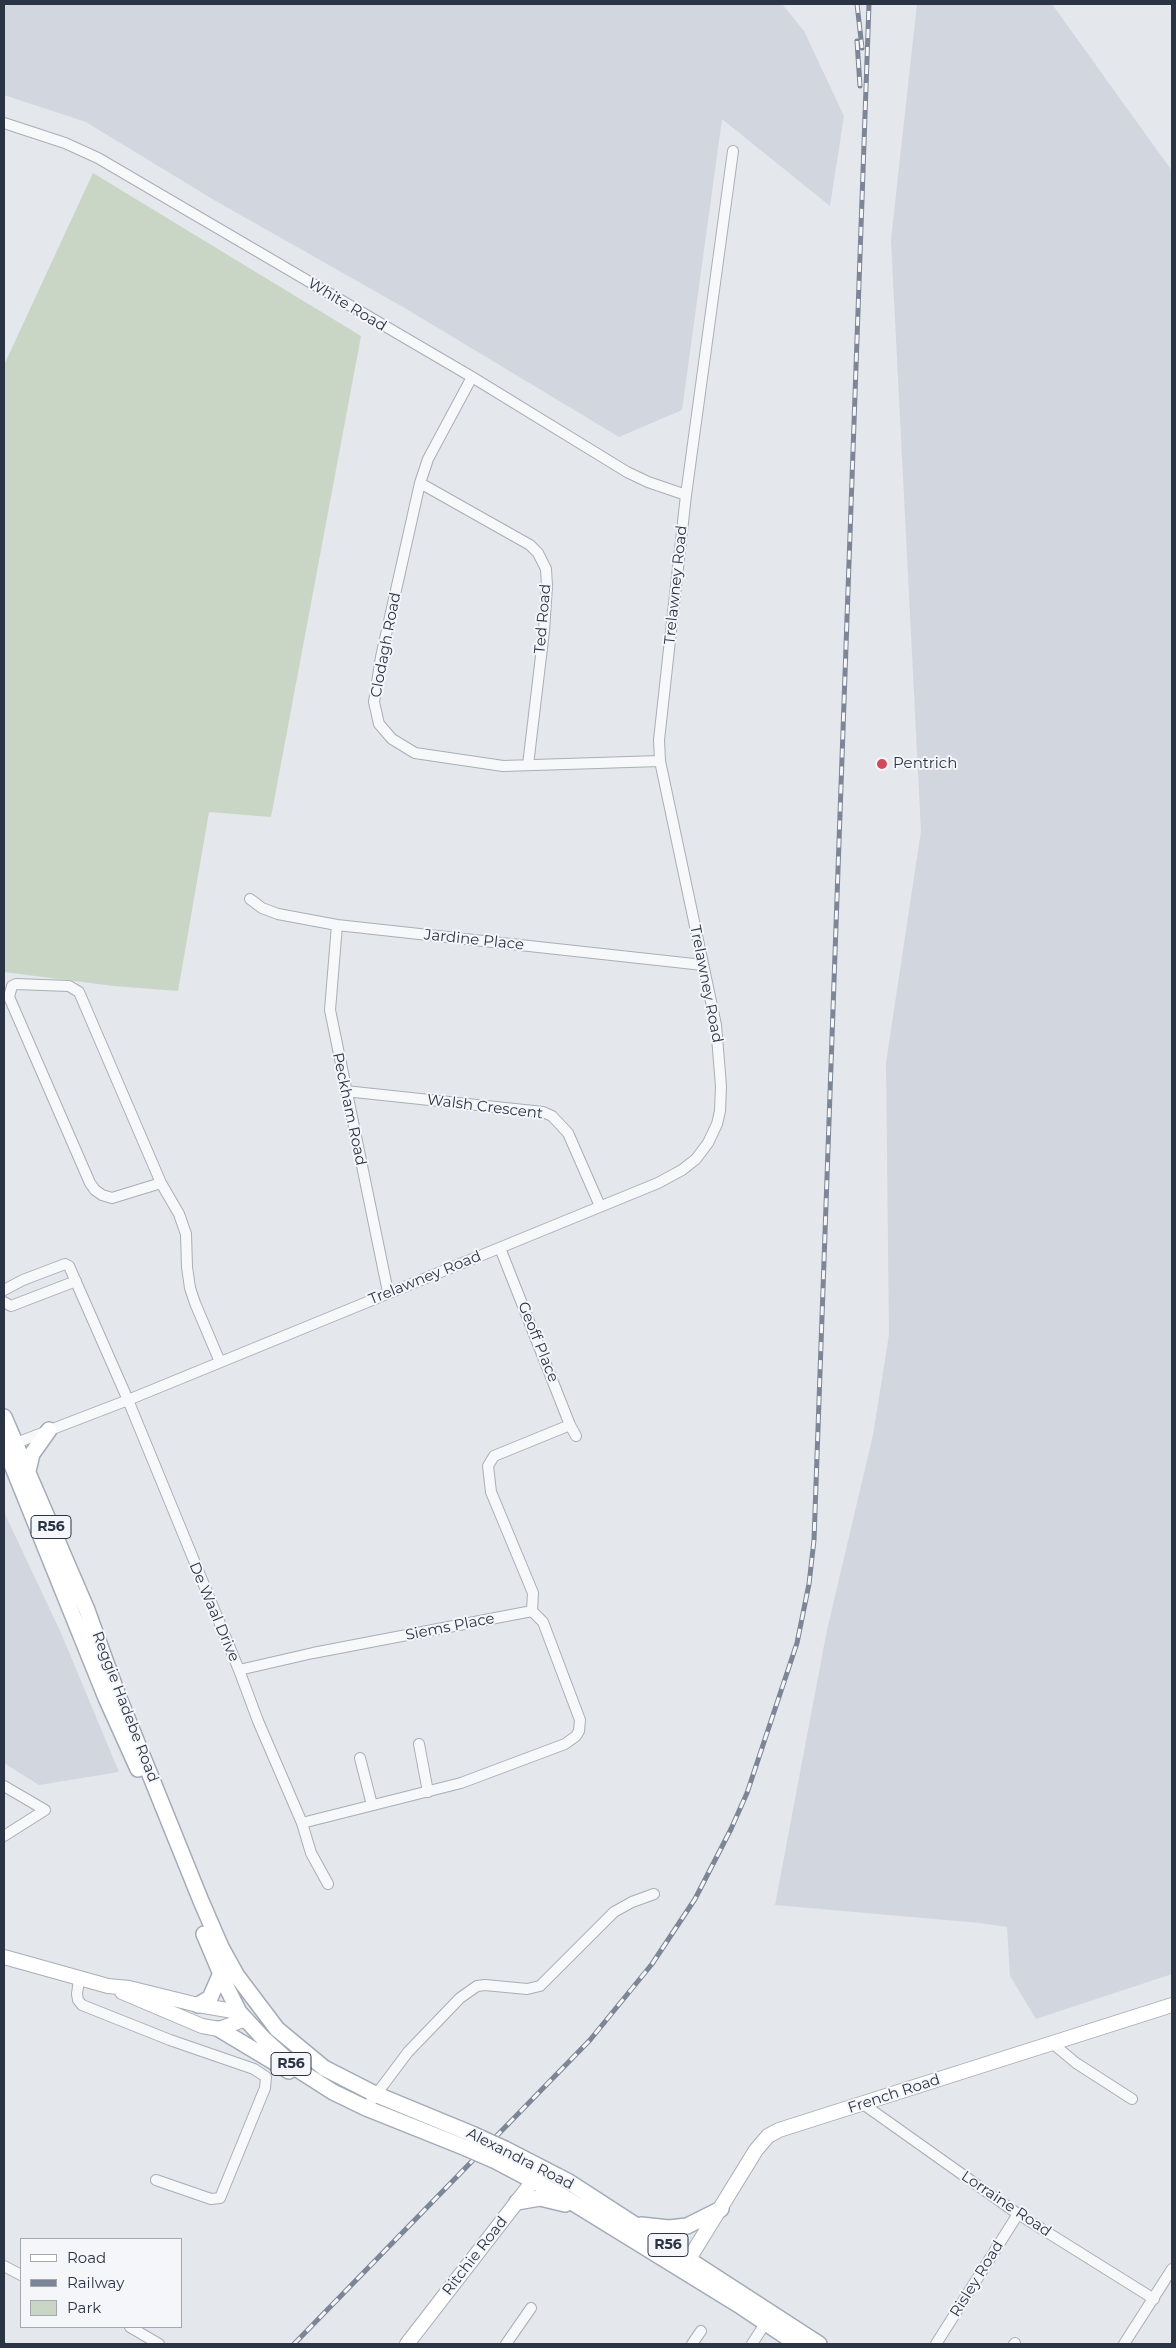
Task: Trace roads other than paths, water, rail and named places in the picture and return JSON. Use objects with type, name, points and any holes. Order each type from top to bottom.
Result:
[{"type":"main road","name":"Reggie Hadebe Road","points":[[4,1417],[7,1446],[219,1959],[245,2015]]},
{"type":"main road","points":[[28,1471],[32,1454],[49,1430]]},
{"type":"main road","name":"Reggie Hadebe Road","points":[[7,1446],[28,1471],[87,1610],[219,1959],[237,1976],[250,1994]]},
{"type":"main road","points":[[198,2005],[210,1998],[219,1959]]},
{"type":"main road","points":[[237,1976],[248,2005],[245,2015],[268,2017]]},
{"type":"main road","name":"Alexandra Road","points":[[250,1994],[286,2038],[324,2068],[375,2094],[472,2134],[534,2180],[685,2264],[768,2318],[819,2344]]},
{"type":"main road","name":"Alexandra Road","points":[[245,2015],[263,2038],[307,2077],[366,2108],[466,2148],[543,2167],[637,2225],[685,2264]]},
{"type":"main road","points":[[219,2029],[279,2066],[307,2077]]},
{"type":"main road","points":[[517,2202],[540,2198],[577,2205]]},
{"type":"main road","points":[[637,2225],[668,2228],[687,2226],[721,2209]]},
{"type":"main road","name":"Alexandra Road","points":[[768,2318],[797,2344]]},
{"type":"street","name":"White Road","points":[[4,123],[65,144],[98,158],[472,377],[627,472],[648,482],[686,495]]},
{"type":"street","name":"Trelawney Road","points":[[7,1446],[128,1400],[600,1206],[682,1170],[696,1159],[708,1143],[717,1124],[721,1094],[719,1057],[711,996],[660,762],[661,717],[686,495],[733,151]]},
{"type":"street","name":"Clodagh Road","points":[[472,377],[428,459],[420,483],[381,658],[374,702],[379,724],[392,739],[415,753],[503,766],[660,762]]},
{"type":"street","name":"Ted Road","points":[[420,483],[530,545],[538,553],[546,570],[544,631],[528,765]]},
{"type":"street","name":"Jardine Place","points":[[250,899],[262,908],[278,914],[336,925],[703,965]]},
{"type":"street","name":"Peckham Road","points":[[336,925],[330,1010],[388,1292]]},
{"type":"street","points":[[161,1183],[112,1198],[102,1195],[95,1190],[90,1183],[9,997],[12,986],[16,984],[69,986],[79,992],[161,1183],[178,1214],[186,1234],[190,1288],[194,1303],[220,1362]]},
{"type":"street","name":"Walsh Crescent","points":[[345,1090],[543,1112],[552,1116],[568,1133],[600,1206]]},
{"type":"street","name":"Geoff Place","points":[[500,1248],[576,1436]]},
{"type":"street","name":"De Waal Drive","points":[[4,1290],[23,1280],[65,1264],[69,1266],[128,1400],[239,1670],[258,1721],[302,1823],[310,1853],[328,1884]]},
{"type":"street","points":[[4,1302],[11,1306],[76,1281]]},
{"type":"street","points":[[302,1823],[462,1783],[565,1744],[576,1736],[579,1731],[580,1720],[543,1622],[532,1611],[533,1593],[491,1492],[488,1466],[494,1456],[570,1425]]},
{"type":"street","name":"Siems Place","points":[[239,1670],[313,1653],[532,1611]]},
{"type":"street","points":[[419,1744],[428,1792]]},
{"type":"street","points":[[360,1758],[372,1805]]},
{"type":"street","points":[[4,1786],[45,1810],[4,1836]]},
{"type":"street","points":[[366,2108],[408,2052],[460,1998],[477,1986],[527,1989],[540,1986],[614,1912],[654,1894]]},
{"type":"street","points":[[4,1957],[79,1980],[129,1988],[245,2015]]},
{"type":"street","points":[[79,1980],[77,1994],[78,2000],[82,2005],[170,2040],[254,2069],[266,2077],[265,2088],[220,2198],[211,2199],[156,2180]]},
{"type":"street","points":[[108,1986],[195,2024],[219,2029],[245,2015]]},
{"type":"street","name":"French Road","points":[[685,2264],[756,2150],[768,2136],[779,2130],[1172,2005]]},
{"type":"street","points":[[1052,2042],[1076,2063],[1132,2099]]},
{"type":"street","name":"Lorraine Road","points":[[863,2104],[1018,2214],[1154,2299]]},
{"type":"street","name":"Ritchie Road","points":[[407,2344],[543,2167]]},
{"type":"street","name":"Risley Road","points":[[936,2344],[1018,2214]]},
{"type":"street","points":[[4,2266],[20,2274]]},
{"type":"street","points":[[1124,2344],[1172,2269]]},
{"type":"street","points":[[506,2344],[531,2308]]},
{"type":"street","points":[[752,2344],[768,2318]]},
{"type":"street","points":[[132,2328],[159,2344]]},
{"type":"street","points":[[692,2344],[701,2330]]},
{"type":"railway","points":[[857,4],[862,48]]},
{"type":"railway","points":[[294,2344],[590,2040],[652,1964],[695,1899],[731,1829],[747,1793],[797,1643],[809,1584],[814,1540],[869,4]]},
{"type":"railway","points":[[857,41],[860,86]]},
{"type":"place","name":"Pentrich","points":[[882,764]]}]
